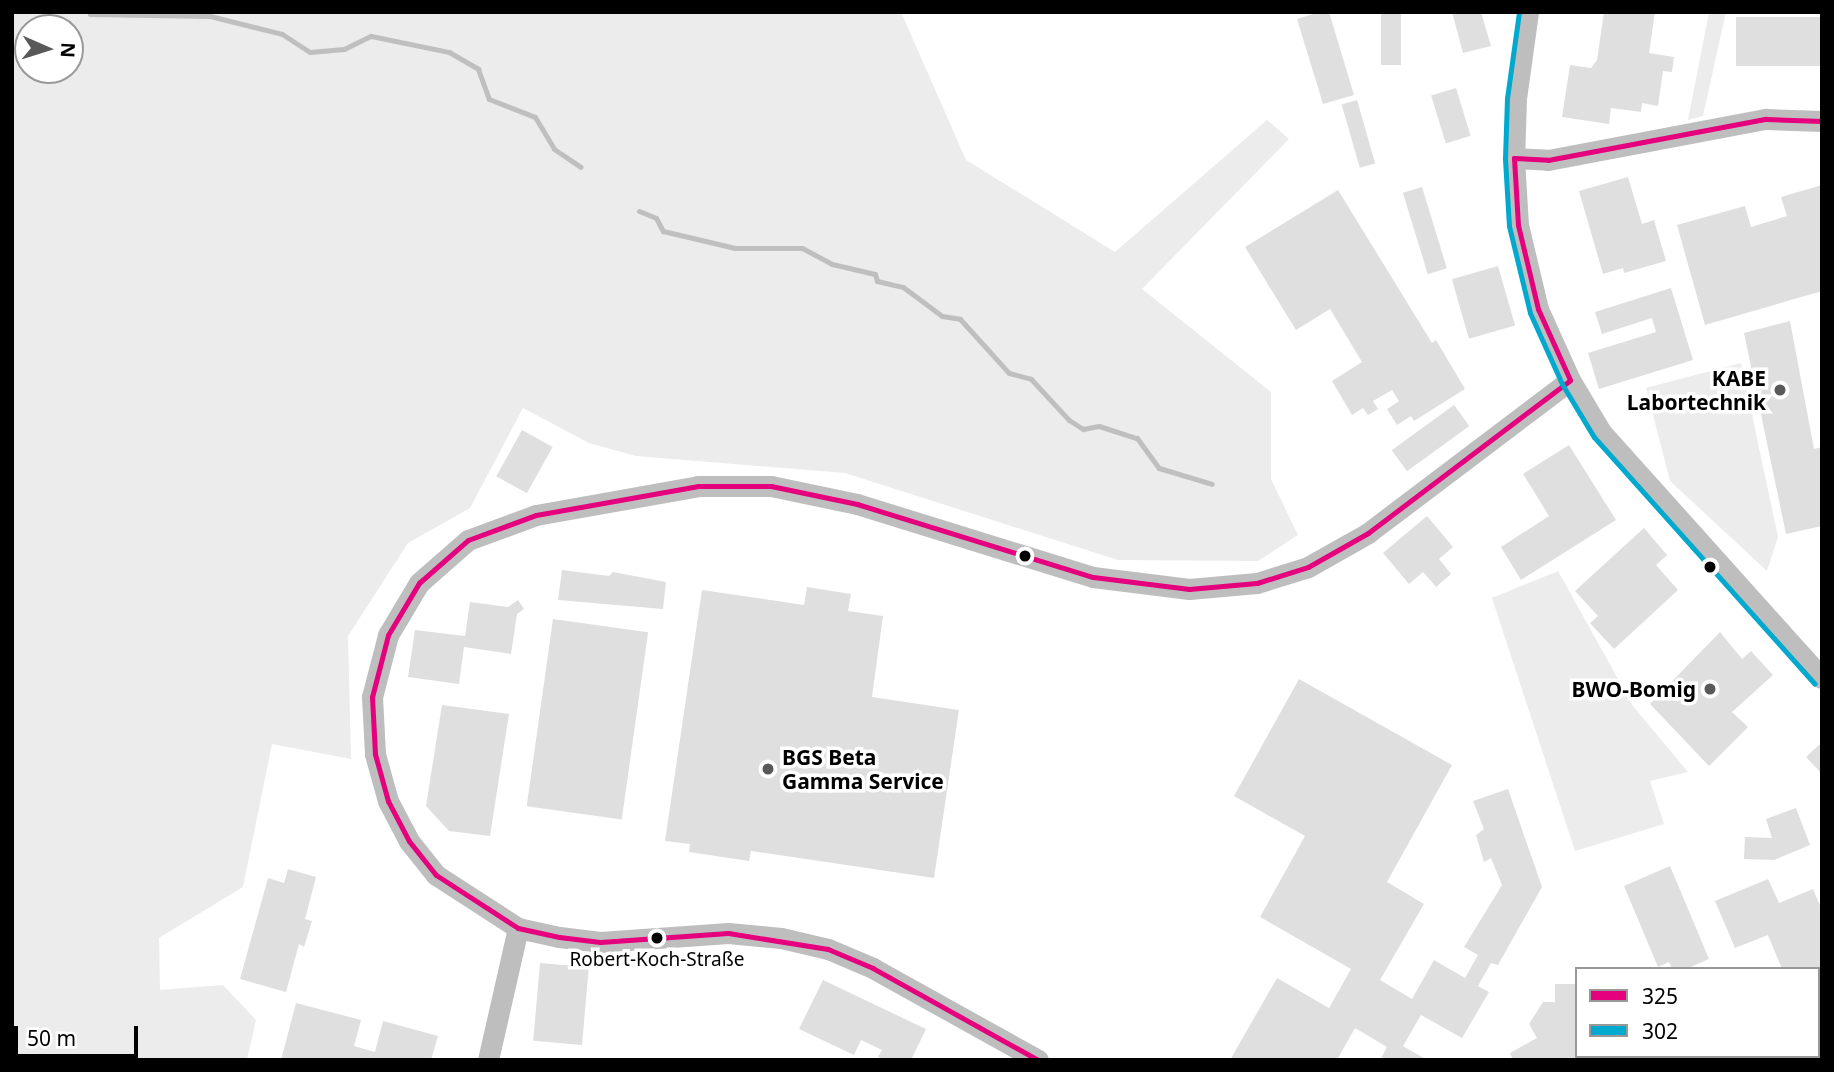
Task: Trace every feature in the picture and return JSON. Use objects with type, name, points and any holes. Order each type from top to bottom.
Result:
[{"type":"street","points":[[1528,12],[1516,99],[1514,158],[1518,225],[1538,309],[1570,380],[1601,432],[1636,475],[1822,678]]},
{"type":"street","points":[[1514,158],[1557,159],[1766,119],[1822,121]]},
{"type":"street","points":[[1038,1060],[885,975],[828,949],[780,938],[728,933],[600,942],[517,928],[472,902],[429,867],[409,841],[388,801],[374,754],[372,697],[388,635],[419,583],[468,540],[536,515],[698,486],[771,486],[856,504],[1093,577],[1189,589],[1258,583],[1308,567],[1368,533],[1570,380]]},
{"type":"street","points":[[488,1060],[517,928]]},
{"type":"shaded area","points":[[12,12],[901,12],[966,160],[1115,252],[1267,120],[1289,139],[1142,289],[1271,392],[1271,479],[1298,535],[1258,561],[1118,560],[845,473],[636,456],[589,443],[523,408],[470,508],[408,543],[348,636],[351,759],[272,744],[243,887],[159,938],[160,990],[223,985],[256,1020],[247,1060],[12,1060]]},
{"type":"shaded area","points":[[1709,12],[1726,12],[1703,116],[1688,120]]},
{"type":"shaded area","points":[[1741,363],[1778,537],[1767,571],[1670,481],[1646,388]]},
{"type":"shaded area","points":[[1558,571],[1633,706],[1688,772],[1650,781],[1664,824],[1575,851],[1492,598]]},
{"type":"building","points":[[1329,12],[1354,95],[1323,104],[1297,19]]},
{"type":"building","points":[[1381,12],[1401,12],[1401,65],[1381,65]]},
{"type":"building","points":[[1452,12],[1481,12],[1491,46],[1463,53]]},
{"type":"building","points":[[1604,12],[1655,12],[1649,53],[1674,57],[1672,72],[1663,71],[1658,106],[1642,103],[1641,112],[1611,108],[1609,124],[1562,117],[1570,65],[1591,68],[1597,60]]},
{"type":"building","points":[[1736,17],[1822,17],[1822,66],[1736,66]]},
{"type":"building","points":[[1456,88],[1471,136],[1446,143],[1431,96]]},
{"type":"building","points":[[1357,100],[1375,163],[1360,168],[1342,104]]},
{"type":"building","points":[[1628,177],[1642,224],[1654,220],[1666,261],[1624,273],[1623,268],[1603,274],[1579,191]]},
{"type":"building","points":[[1822,185],[1822,291],[1705,325],[1677,225],[1745,206],[1751,227],[1787,216],[1781,197]]},
{"type":"building","points":[[1422,187],[1447,268],[1428,274],[1403,193]]},
{"type":"building","points":[[1338,190],[1432,343],[1436,340],[1465,389],[1414,421],[1411,416],[1397,425],[1387,409],[1399,401],[1392,390],[1373,401],[1378,409],[1368,415],[1363,408],[1352,415],[1332,381],[1362,362],[1330,309],[1296,330],[1245,247]]},
{"type":"building","points":[[1498,266],[1515,326],[1469,339],[1452,279]]},
{"type":"building","points":[[1671,288],[1693,360],[1599,389],[1588,353],[1656,332],[1652,318],[1602,334],[1595,312]]},
{"type":"building","name":"KABE Labortechnik","points":[[1790,321],[1814,449],[1822,447],[1822,526],[1786,534],[1744,333]]},
{"type":"building","points":[[1454,405],[1469,426],[1407,471],[1392,450]]},
{"type":"building","points":[[522,430],[553,447],[527,493],[496,476]]},
{"type":"building","points":[[1569,445],[1616,520],[1521,580],[1501,547],[1549,516],[1523,474]]},
{"type":"building","points":[[1427,516],[1453,547],[1439,559],[1451,574],[1436,587],[1423,572],[1409,584],[1383,553]]},
{"type":"building","name":"BWO-Bomig","points":[[1644,528],[1667,555],[1656,565],[1678,590],[1614,649],[1590,623],[1598,616],[1575,591]]},
{"type":"building","points":[[562,570],[609,576],[613,572],[666,582],[663,609],[558,600]]},
{"type":"building","name":"BGS Beta Gamma Service","points":[[807,587],[851,594],[848,611],[883,616],[872,697],[959,710],[934,878],[751,851],[749,861],[689,852],[690,844],[665,841],[702,590],[804,605]]},
{"type":"building","points":[[518,600],[524,609],[517,614],[511,654],[464,647],[459,684],[408,677],[415,630],[465,636],[470,602],[508,607]]},
{"type":"building","points":[[553,619],[648,632],[622,820],[527,806]]},
{"type":"building","name":"BWO-Bomig","points":[[1720,632],[1742,659],[1751,651],[1773,675],[1732,712],[1748,727],[1709,766],[1650,704]]},
{"type":"building","points":[[1299,679],[1452,765],[1387,882],[1424,904],[1380,980],[1412,999],[1434,960],[1465,978],[1478,955],[1464,947],[1502,885],[1491,858],[1484,862],[1476,835],[1484,829],[1473,801],[1508,789],[1542,887],[1498,965],[1491,963],[1478,986],[1489,992],[1462,1038],[1421,1015],[1403,1046],[1427,1060],[1380,1060],[1387,1047],[1355,1028],[1337,1060],[1230,1060],[1277,978],[1329,1008],[1351,969],[1260,917],[1305,836],[1234,796]]},
{"type":"building","points":[[442,705],[509,714],[490,836],[449,831],[426,806]]},
{"type":"building","points":[[1822,742],[1822,774],[1806,757]]},
{"type":"building","points":[[1796,808],[1810,845],[1774,860],[1744,859],[1745,837],[1772,838],[1766,819]]},
{"type":"building","points":[[1670,866],[1709,959],[1691,967],[1671,967],[1669,962],[1658,967],[1624,886]]},
{"type":"building","points":[[288,869],[316,877],[305,919],[312,921],[304,947],[299,944],[286,992],[240,979],[268,878],[284,883]]},
{"type":"building","points":[[1768,879],[1779,903],[1813,889],[1822,910],[1822,978],[1820,979],[1820,967],[1781,967],[1768,935],[1735,948],[1715,901]]},
{"type":"building","points":[[540,963],[589,967],[582,1045],[533,1041]]},
{"type":"building","points":[[823,980],[926,1029],[911,1060],[884,1060],[878,1057],[882,1050],[861,1040],[854,1055],[799,1029]]},
{"type":"building","points":[[1555,984],[1575,984],[1575,1058],[1629,1058],[1628,1060],[1513,1060],[1510,1053],[1537,1038],[1529,1024],[1543,1002],[1555,1002]]},
{"type":"building","points":[[296,1003],[361,1020],[354,1046],[375,1052],[383,1021],[438,1036],[431,1060],[281,1060]]},
{"type":"waterway","points":[[90,14],[210,16],[282,34],[310,52],[344,49],[371,36],[449,52],[478,69],[489,99],[535,117],[554,149],[581,167]]},
{"type":"waterway","points":[[639,211],[656,218],[663,231],[735,248],[802,248],[832,264],[875,274],[877,281],[903,287],[942,316],[960,319],[1009,373],[1031,379],[1069,420],[1083,429],[1099,426],[1137,438],[1159,468],[1212,484]]},
{"type":"transit line","name":"302","points":[[1519,12],[1507,98],[1505,159],[1509,226],[1530,313],[1562,384],[1594,437],[1815,684]]},
{"type":"transit line","name":"325","points":[[1514,158],[1548,160],[1766,119],[1822,121]]},
{"type":"transit line","name":"325","points":[[1514,158],[1518,225],[1538,309],[1570,380]]},
{"type":"transit line","name":"325","points":[[1038,1060],[873,968],[828,949],[728,933],[600,942],[559,937],[518,928],[436,875],[409,841],[388,801],[375,754],[372,697],[388,635],[419,583],[468,540],[536,515],[698,486],[771,486],[857,504],[1093,577],[1189,589],[1257,583],[1308,567],[1368,533],[1570,380]]},
{"type":"place","name":"KABE Labortechnik","points":[[1780,390]]},
{"type":"place","name":"BWO-Bomig","points":[[1710,689]]},
{"type":"place","name":"BGS Beta Gamma Service","points":[[768,769]]},
{"type":"place","name":"Robert-Koch-Straße","points":[[657,938]]}]
